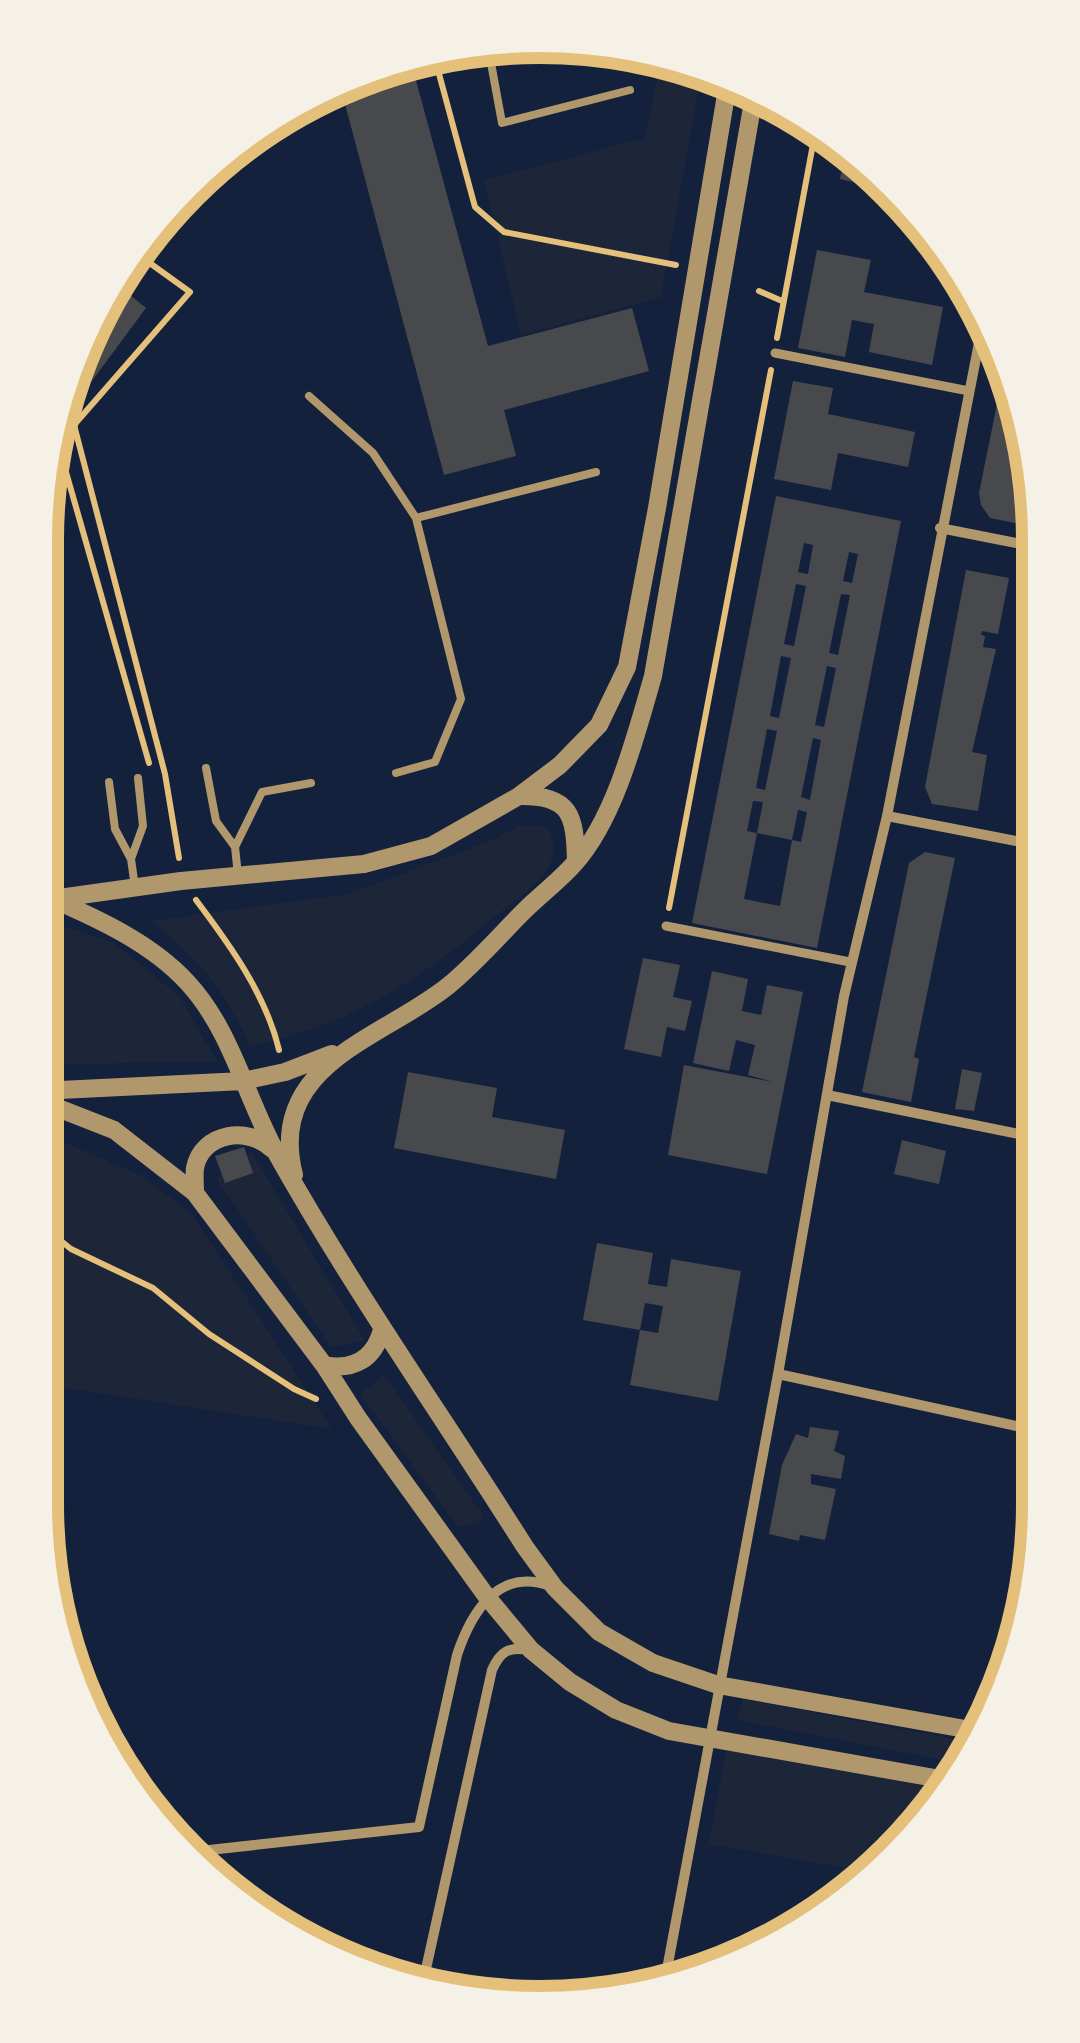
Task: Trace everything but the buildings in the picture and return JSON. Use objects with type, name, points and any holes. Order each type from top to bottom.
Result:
[{"type":"street","points":[[58,897],[364,864],[431,846],[519,796],[560,765],[600,724],[627,667],[726,95]]},
{"type":"street","points":[[58,1090],[243,1081],[284,1072],[347,1049],[422,1007],[452,983],[576,862],[625,771],[653,676],[753,107]]},
{"type":"street","points":[[667,1968],[850,962],[887,816],[979,340]]},
{"type":"street","points":[[774,353],[969,391]]},
{"type":"street","points":[[940,528],[1022,544]]},
{"type":"street","points":[[519,796],[543,796],[561,804],[576,834],[576,862]]},
{"type":"street","points":[[887,816],[1022,842]]},
{"type":"street","points":[[58,903],[98,918],[184,978],[211,1010],[276,1153],[382,1330],[555,1588],[599,1632],[653,1663],[718,1684],[966,1729]]},
{"type":"street","points":[[666,926],[850,962]]},
{"type":"street","points":[[298,1190],[290,1149],[297,1107],[317,1074],[347,1049]]},
{"type":"street","points":[[827,1095],[1022,1135]]},
{"type":"street","points":[[58,1108],[114,1130],[195,1193],[324,1365],[487,1597],[531,1650],[570,1682],[616,1710],[670,1731],[936,1778]]},
{"type":"street","points":[[195,1193],[195,1167],[203,1151],[218,1139],[233,1134],[251,1136],[276,1153]]},
{"type":"street","points":[[324,1365],[350,1366],[362,1361],[372,1353],[382,1330]]},
{"type":"street","points":[[778,1374],[1022,1427]]},
{"type":"street","points":[[206,1850],[419,1828],[456,1655],[466,1628],[487,1597],[520,1582],[555,1588]]},
{"type":"street","points":[[425,1971],[492,1670],[505,1650],[531,1650]]},
{"type":"lane","points":[[491,61],[502,122],[630,90]]},
{"type":"lane","points":[[308,396],[374,454],[416,518],[461,699],[435,762],[396,773]]},
{"type":"lane","points":[[416,518],[596,472]]},
{"type":"lane","points":[[206,768],[216,821],[236,847]]},
{"type":"lane","points":[[132,859],[143,826],[138,778]]},
{"type":"lane","points":[[109,782],[116,829],[132,859],[135,886]]},
{"type":"lane","points":[[238,875],[236,847],[262,792],[311,784]]},
{"type":"path","points":[[438,69],[474,207],[504,232],[676,265]]},
{"type":"path","points":[[666,926],[813,143]]},
{"type":"path","points":[[147,261],[190,292],[74,424],[174,824],[181,881],[259,994],[274,1025],[284,1072]]},
{"type":"path","points":[[759,291],[782,301]]},
{"type":"path","points":[[64,465],[152,776]]},
{"type":"path","points":[[160,792],[174,824]]},
{"type":"path","points":[[58,1239],[71,1249],[153,1288],[209,1334],[294,1389],[358,1418]]},
{"type":"shaded area","points":[[658,73],[699,85],[661,297],[521,335],[484,180],[645,138]]},
{"type":"shaded area","points":[[521,825],[548,827],[553,844],[549,866],[531,888],[398,989],[347,1015],[279,1039],[250,1046],[209,976],[151,921],[348,894],[490,841]]},
{"type":"shaded area","points":[[58,924],[114,943],[179,996],[217,1061],[58,1065]]},
{"type":"shaded area","points":[[58,1140],[140,1175],[192,1214],[332,1429],[58,1387]]},
{"type":"shaded area","points":[[252,1153],[365,1341],[331,1347],[216,1178]]},
{"type":"shaded area","points":[[384,1375],[485,1518],[459,1528],[360,1394]]},
{"type":"shaded area","points":[[743,1699],[960,1740],[947,1761],[737,1720]]},
{"type":"shaded area","points":[[726,1750],[930,1786],[903,1821],[854,1869],[709,1844]]}]
